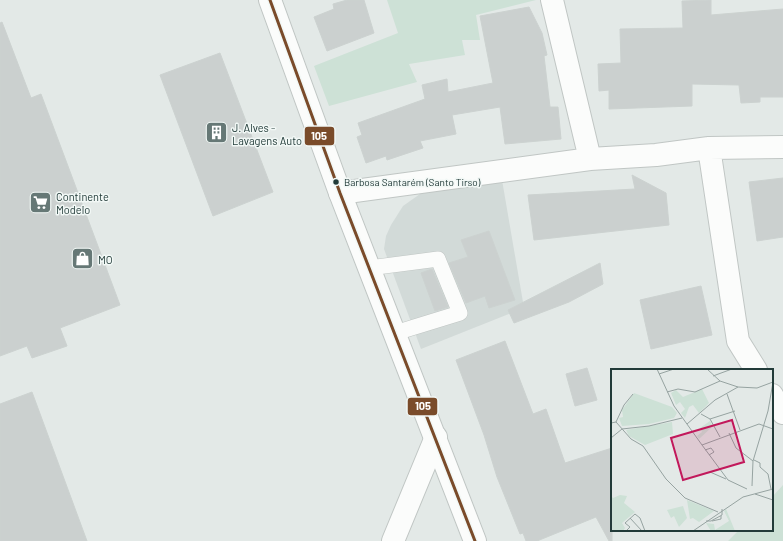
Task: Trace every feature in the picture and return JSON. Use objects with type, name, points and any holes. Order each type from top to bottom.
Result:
[{"type":"street","points":[[270,0],[340,193],[436,437],[475,541]]},
{"type":"street","points":[[552,0],[590,159]]},
{"type":"street","points":[[340,193],[590,159],[656,155],[709,148],[783,147]]},
{"type":"street","points":[[709,148],[738,341],[755,369]]},
{"type":"street","points":[[773,397],[783,413]]},
{"type":"street","points":[[393,541],[436,437]]},
{"type":"lane","points":[[369,268],[438,258],[460,313],[395,334]]},
{"type":"shaded area","points":[[502,180],[524,308],[421,349],[384,249],[386,236],[391,225],[403,206],[420,194]]},
{"type":"green space","points":[[387,0],[536,0],[476,15],[480,40],[462,40],[465,55],[409,64],[417,82],[329,106],[314,66],[398,33]]},
{"type":"green space","points":[[783,485],[783,541],[728,541],[738,531],[773,531],[773,496]]},
{"type":"building","points":[[347,0],[364,0],[374,33],[327,51],[314,17],[334,9],[333,4]]},
{"type":"building","points":[[711,0],[711,15],[783,9],[783,97],[760,97],[760,102],[741,103],[739,85],[692,84],[692,106],[609,109],[609,90],[599,91],[598,64],[621,63],[620,29],[683,28],[682,1]]},
{"type":"building","points":[[529,7],[542,33],[547,55],[544,56],[550,107],[558,107],[561,139],[505,144],[500,107],[452,115],[456,134],[420,141],[423,148],[387,160],[386,156],[366,163],[357,137],[362,135],[358,123],[425,99],[422,85],[447,79],[448,92],[493,83],[480,16]]},
{"type":"building","name":"Continente Modelo","points":[[2,22],[31,98],[41,94],[120,305],[60,328],[67,346],[32,358],[27,346],[0,356],[0,23]]},
{"type":"building","name":"J. Alves - Lavagens Auto","points":[[220,53],[273,192],[213,216],[160,75]]},
{"type":"building","points":[[632,175],[666,193],[669,225],[534,240],[528,195],[635,189]]},
{"type":"building","points":[[783,178],[783,237],[757,241],[749,182]]},
{"type":"building","points":[[489,231],[515,300],[489,308],[485,296],[466,303],[449,263],[468,257],[461,240]]},
{"type":"building","points":[[600,263],[603,284],[569,302],[514,323],[508,310]]},
{"type":"building","points":[[432,269],[448,307],[435,311],[421,273]]},
{"type":"building","points":[[701,286],[712,335],[651,349],[640,300]]},
{"type":"building","points":[[505,341],[533,414],[546,409],[565,463],[611,448],[612,541],[609,541],[596,517],[537,541],[526,541],[523,533],[520,534],[497,477],[484,435],[456,360]]},
{"type":"building","points":[[587,368],[597,400],[575,406],[566,374]]},
{"type":"building","points":[[32,392],[87,541],[0,541],[0,404]]},
{"type":"transit line","name":"105","points":[[270,0],[340,193],[475,541]]},
{"type":"place","name":"J. Alves - Lavagens Auto","points":[[216,133]]},
{"type":"place","name":"Barbosa Santarém (Santo Tirso)","points":[[336,182]]},
{"type":"place","name":"Continente Modelo","points":[[41,202]]},
{"type":"place","name":"MO","points":[[82,259]]}]
